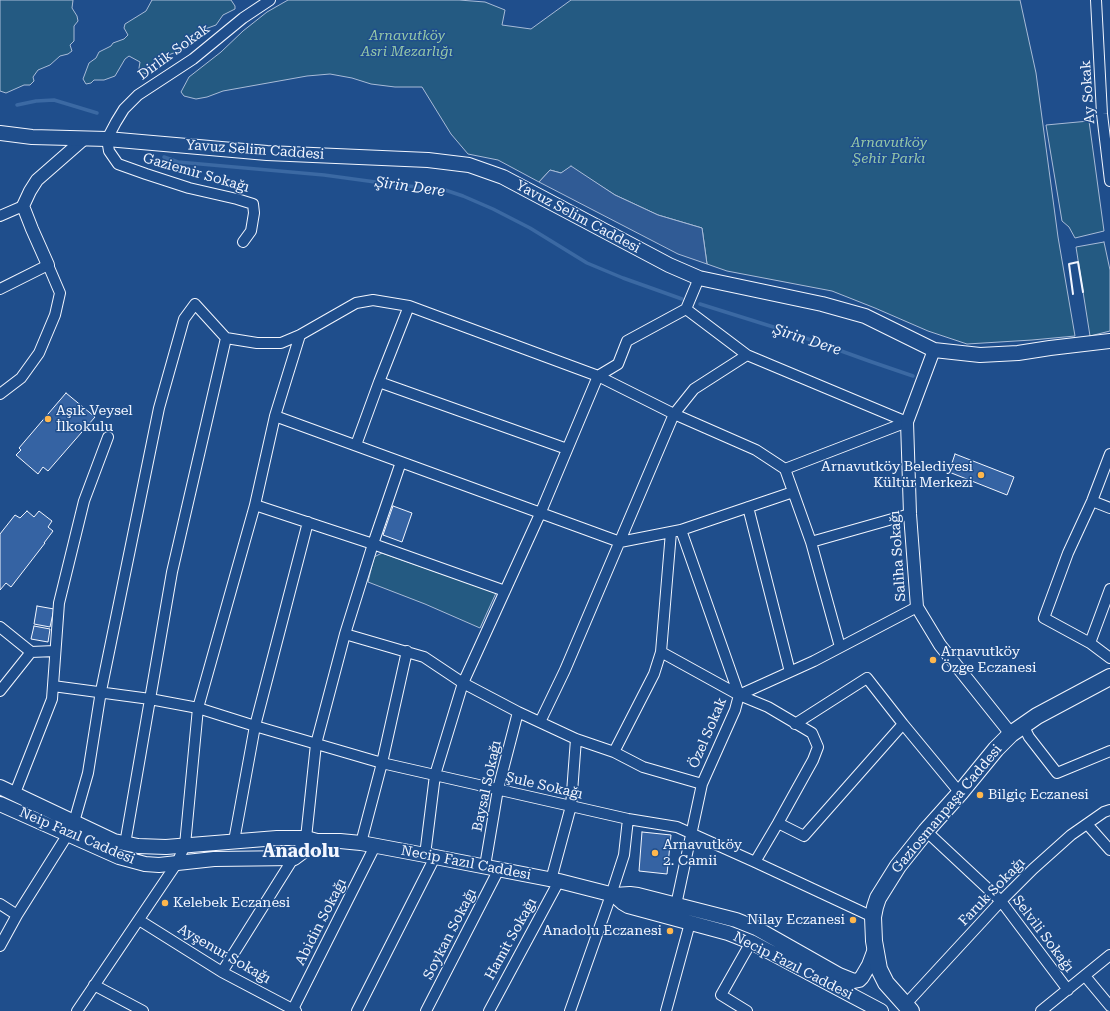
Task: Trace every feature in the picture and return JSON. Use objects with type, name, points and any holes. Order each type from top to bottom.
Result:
[{"type":"main road","points":[[0,134],[32,137]]},
{"type":"main road","name":"Yavuz Selim Caddesi","points":[[32,137],[107,139],[267,153],[428,160],[469,165],[503,177],[669,265],[700,278],[822,304],[865,316],[934,350],[980,355],[1018,353],[1110,342]]},
{"type":"main road","points":[[0,143],[32,137]]},
{"type":"main road","name":"Gaziosmanpaşa Caddesi","points":[[908,1008],[886,983],[879,969],[874,941],[875,907],[878,898],[898,866],[996,749],[1017,729],[1037,716],[1110,677]]},
{"type":"main road","points":[[0,787],[15,793],[71,828]]},
{"type":"main road","name":"Neip Fazıl Caddesi","points":[[0,804],[71,828],[119,857],[145,864],[159,865],[214,859],[294,858]]},
{"type":"main road","name":"Necip Fazıl Caddesi","points":[[71,828],[125,844],[148,847],[277,838],[340,841],[485,866],[555,880],[612,895],[630,894],[736,920],[756,928],[839,975],[854,981],[859,980],[862,976],[869,965],[875,949]]},
{"type":"main road","points":[[294,858],[312,840]]},
{"type":"main road","name":"Necip Fazıl Caddesi","points":[[612,895],[628,906],[728,933],[751,942],[881,1011]]},
{"type":"street","name":"Dirlik Sokak","points":[[107,139],[124,109],[138,95],[193,59],[243,18],[270,0]]},
{"type":"street","name":"Ay Sokak","points":[[1096,0],[1102,114],[1110,181]]},
{"type":"street","points":[[0,216],[23,206],[37,180],[85,138]]},
{"type":"street","name":"Gaziemir Sokağı","points":[[107,139],[109,151],[118,164],[189,188],[253,204],[254,213],[251,231],[243,242]]},
{"type":"street","points":[[0,394],[21,378],[39,353],[55,315],[60,293],[23,206]]},
{"type":"street","points":[[0,289],[48,265]]},
{"type":"street","points":[[357,1011],[430,856],[435,775],[463,683],[540,514],[598,376],[618,364],[627,340],[686,309],[700,278]]},
{"type":"street","points":[[0,946],[17,915],[71,828],[88,773],[101,692],[159,408],[184,319],[195,304],[226,338],[256,343],[281,343],[300,335],[356,303],[373,300],[409,306],[598,376],[674,414],[756,450],[785,469],[811,542],[840,647]]},
{"type":"street","points":[[356,445],[409,306]]},
{"type":"street","points":[[686,309],[747,355],[907,422]]},
{"type":"street","points":[[77,1011],[177,863],[184,845],[198,708],[256,505],[276,416],[300,335]]},
{"type":"street","points":[[125,844],[172,572],[226,338]]},
{"type":"street","name":"Saliha Sokağı","points":[[934,350],[907,422],[910,514],[917,607],[940,645],[1017,729]]},
{"type":"street","points":[[540,722],[565,670],[674,414],[694,388],[747,355]]},
{"type":"street","points":[[379,382],[568,449]]},
{"type":"street","points":[[276,416],[540,514],[620,542],[676,531],[793,492]]},
{"type":"street","points":[[785,469],[907,422]]},
{"type":"street","points":[[15,793],[52,699],[59,603],[84,501],[108,437]]},
{"type":"street","points":[[1110,454],[1092,501],[1068,554],[1044,618],[1090,643],[1110,658]]},
{"type":"street","points":[[312,840],[316,744],[345,634],[373,544],[401,462]]},
{"type":"street","points":[[1092,501],[1110,508]]},
{"type":"street","points":[[256,505],[373,544],[505,591]]},
{"type":"street","points":[[748,507],[790,672]]},
{"type":"street","points":[[811,542],[910,514]]},
{"type":"street","points":[[234,841],[255,726],[308,522]]},
{"type":"street","points":[[614,752],[654,674],[661,652],[676,531]]},
{"type":"street","points":[[676,531],[739,695]]},
{"type":"street","points":[[1090,643],[1110,589]]},
{"type":"street","name":"Özel Sokak","points":[[676,905],[690,834],[702,784],[735,710],[739,695],[790,672],[917,607]]},
{"type":"street","points":[[0,627],[31,652],[56,652]]},
{"type":"street","points":[[345,634],[424,657],[463,683],[518,712],[576,739],[614,752],[643,767],[702,784]]},
{"type":"street","name":"Abidin Sokağı","points":[[294,1010],[368,845],[382,763],[407,651]]},
{"type":"street","points":[[0,691],[31,652]]},
{"type":"street","points":[[661,652],[739,695],[768,707],[812,734],[818,747],[813,760],[755,862]]},
{"type":"street","points":[[795,724],[867,678],[960,793]]},
{"type":"street","name":"Şule Sokağı","points":[[53,686],[150,699],[198,708],[382,763],[628,819],[677,827],[874,918]]},
{"type":"street","name":"Baysal Sokağı","points":[[485,866],[498,789],[518,712]]},
{"type":"street","points":[[778,823],[804,836],[904,724]]},
{"type":"street","points":[[1017,729],[1029,737],[1057,773],[1110,751]]},
{"type":"street","name":"Hamit Sokağı","points":[[488,1011],[555,880],[571,806],[576,739]]},
{"type":"street","name":"Faruk Sokağı","points":[[908,1008],[1001,901],[1039,864],[1071,836],[1104,812],[1110,810]]},
{"type":"street","points":[[570,1011],[612,895],[624,855],[628,819]]},
{"type":"street","points":[[1087,824],[1110,850]]},
{"type":"street","name":"Selvili Sokağı","points":[[926,831],[1001,901],[1068,990]]},
{"type":"street","points":[[222,972],[294,858]]},
{"type":"street","name":"Soykan Sokağı","points":[[426,1011],[499,869]]},
{"type":"street","points":[[0,904],[17,915]]},
{"type":"street","name":"Ayşenur Sokağı","points":[[139,920],[222,972],[294,1010]]},
{"type":"street","points":[[666,1011],[690,923]]},
{"type":"street","points":[[747,1011],[721,995],[751,942]]},
{"type":"street","points":[[1041,1011],[1110,955]]},
{"type":"street","points":[[1085,976],[1110,1006]]},
{"type":"street","points":[[94,985],[143,1011]]},
{"type":"green space","points":[[0,0],[73,0],[72,8],[78,21],[74,26],[74,41],[70,45],[72,51],[68,54],[60,56],[50,65],[38,70],[33,77],[34,81],[30,85],[24,85],[6,93],[0,91]]},
{"type":"green space","points":[[152,0],[231,0],[235,6],[235,9],[223,15],[216,25],[205,29],[191,45],[163,57],[147,74],[140,72],[140,62],[129,56],[125,59],[115,76],[104,80],[94,80],[91,83],[86,84],[83,79],[89,63],[96,58],[99,52],[111,46],[113,43],[124,39],[128,35],[124,28],[125,24],[146,11]]},
{"type":"green space","name":"Arnavutköy Şehir Parkı","points":[[288,0],[459,0],[485,2],[505,10],[502,25],[531,29],[571,0],[1020,0],[1036,73],[1058,237],[1075,336],[967,344],[928,331],[832,291],[727,271],[707,264],[702,228],[658,215],[615,195],[571,167],[561,173],[550,170],[539,182],[498,160],[468,154],[451,134],[422,87],[395,87],[371,84],[352,78],[330,74],[307,76],[223,91],[207,97],[196,99],[184,96],[181,92],[189,77],[221,52],[243,31],[267,12]]},
{"type":"green space","points":[[1089,121],[1104,231],[1075,238],[1069,227],[1062,221],[1046,125]]},
{"type":"green space","points":[[1104,242],[1110,270],[1110,331],[1090,336],[1076,247]]},
{"type":"green space","points":[[382,553],[496,593],[480,628],[425,604],[368,582],[374,557]]},
{"type":"shaded area","points":[[571,166],[615,195],[658,215],[702,228],[707,264],[678,254],[539,182],[550,170],[561,173]]},
{"type":"building","points":[[66,393],[95,417],[48,471],[43,467],[38,474],[16,455],[21,450],[19,448]]},
{"type":"building","name":"Arnavutköy Belediyesi Kültür Merkezi","points":[[955,454],[1014,477],[1007,495],[949,472]]},
{"type":"building","points":[[393,506],[412,513],[402,542],[383,535]]},
{"type":"building","points":[[27,511],[34,517],[39,511],[52,521],[48,527],[53,531],[11,587],[6,583],[0,590],[0,534],[15,515],[20,518]]},
{"type":"building","points":[[37,606],[54,609],[50,627],[34,624]]},
{"type":"building","points":[[34,626],[50,629],[48,642],[31,639]]},
{"type":"building","name":"Arnavutköy 2. Camii","points":[[642,832],[671,835],[667,874],[639,871]]},
{"type":"waterway","name":"Şirin Dere","points":[[17,105],[36,101],[54,100],[97,113]]},
{"type":"waterway","name":"Şirin Dere","points":[[164,157],[178,162],[324,175],[445,190],[493,209],[530,228],[587,263],[623,278],[682,299]]},
{"type":"waterway","name":"Şirin Dere","points":[[700,304],[783,330],[913,376]]},
{"type":"wall","points":[[1073,294],[1069,264],[1078,262],[1083,292]]},
{"type":"place","name":"Aşık Veysel İlkokulu","points":[[48,419]]},
{"type":"place","name":"Arnavutköy Belediyesi Kültür Merkezi","points":[[981,475]]},
{"type":"place","name":"Arnavutköy Özge Eczanesi","points":[[933,660]]},
{"type":"place","name":"Bilgiç Eczanesi","points":[[980,795]]},
{"type":"place","name":"Arnavutköy 2. Camii","points":[[655,853]]},
{"type":"place","name":"Kelebek Eczanesi","points":[[165,903]]},
{"type":"place","name":"Nilay Eczanesi","points":[[853,920]]},
{"type":"place","name":"Anadolu Eczanesi","points":[[670,931]]},
{"type":"district","name":"Anadolu","points":[[301,852]]},
{"type":"park label","name":"Arnavutköy Asri Mezarlığı","points":[[407,44]]}]
